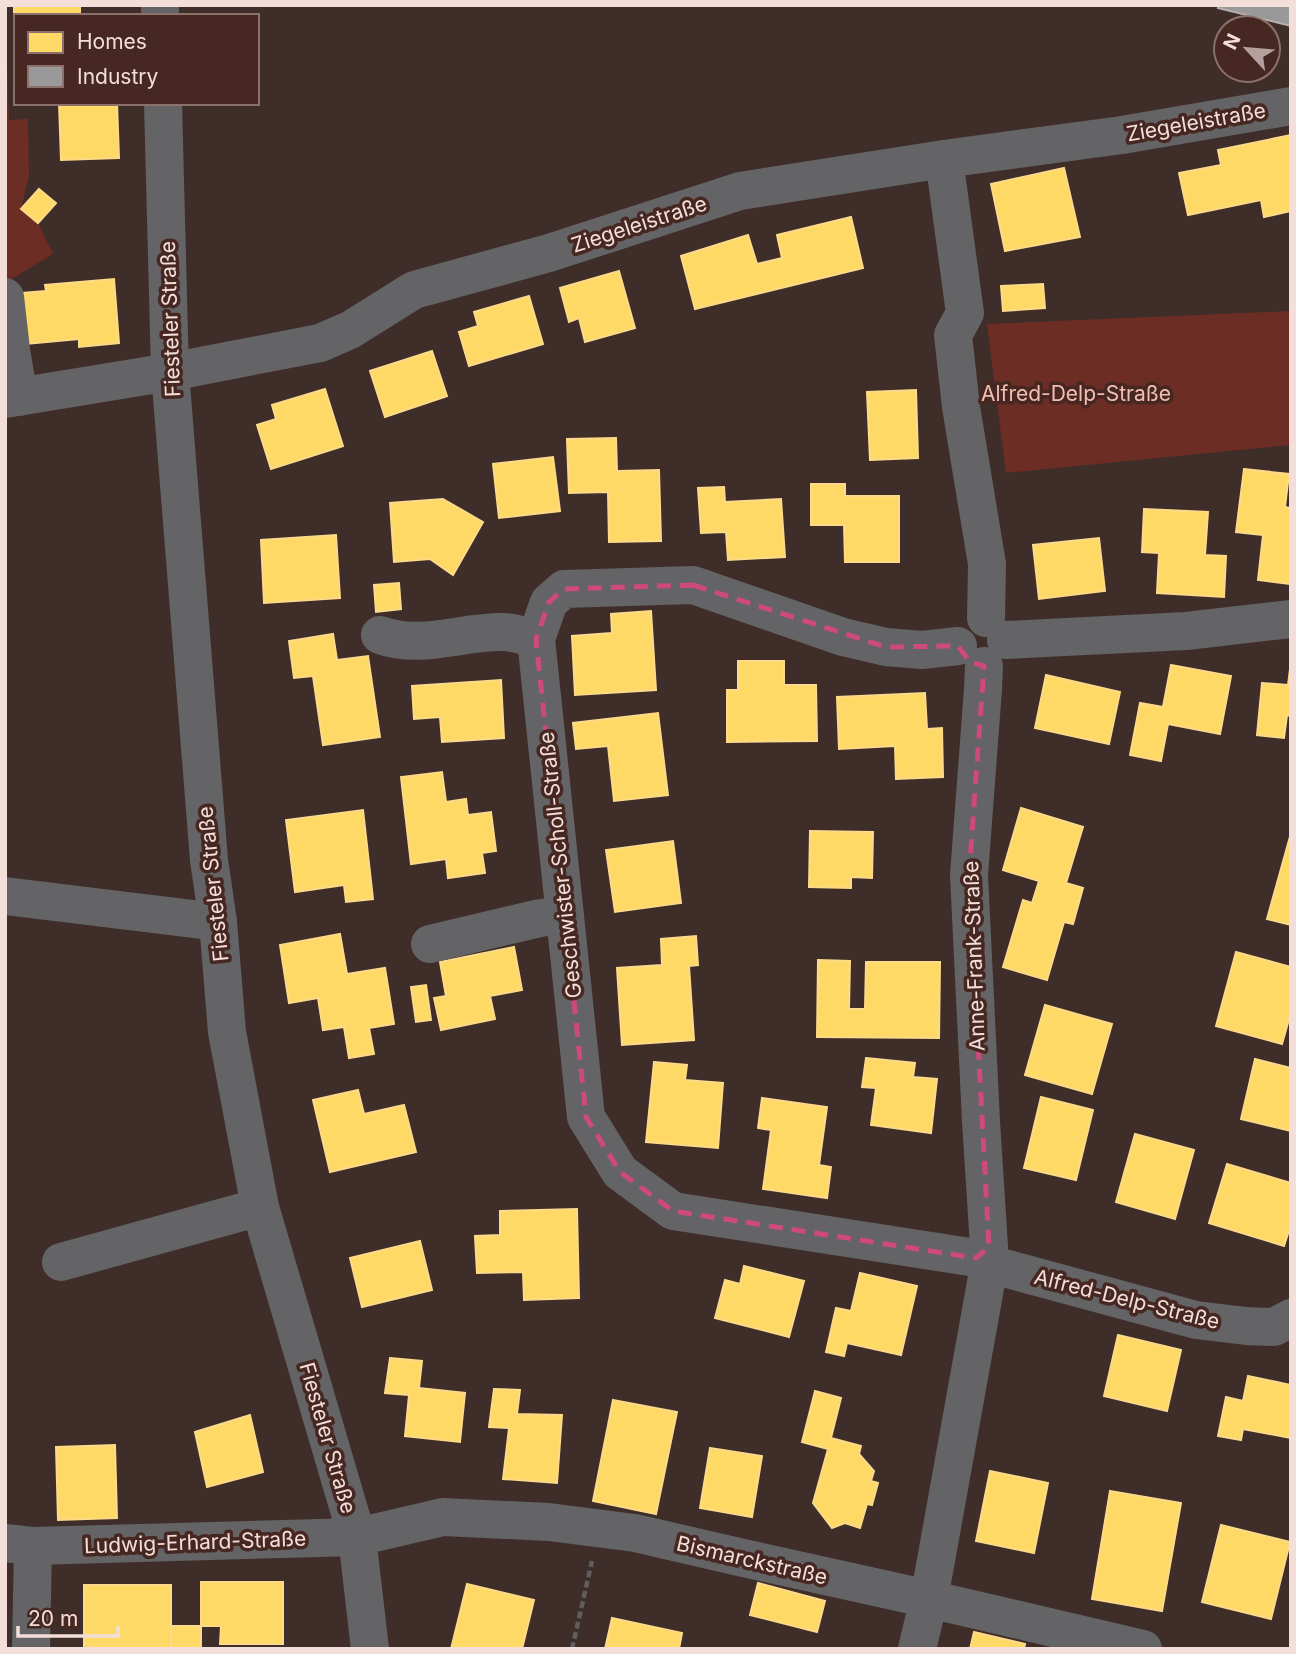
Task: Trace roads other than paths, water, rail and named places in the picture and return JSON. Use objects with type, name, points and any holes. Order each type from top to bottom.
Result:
[{"type":"street","name":"Fiesteler Straße","points":[[163,105],[170,372],[209,860],[218,922],[227,1032],[260,1207],[357,1537],[370,1649]]},
{"type":"street","name":"Ziegeleistraße","points":[[12,398],[170,372],[320,343],[350,330],[414,290],[549,253],[740,191],[1122,135],[1291,106]]},
{"type":"street","name":"Anne-Frank-Straße","points":[[917,1649],[929,1598],[989,1263],[969,875],[987,564],[961,407],[953,335],[965,313],[944,159]]},
{"type":"street","points":[[5,297],[11,350],[12,398]]},
{"type":"street","name":"Geschwister-Scholl-Straße","points":[[984,642],[922,650],[886,647],[843,637],[693,585],[564,589],[549,602],[536,639],[586,1116],[620,1172],[673,1211],[989,1263]]},
{"type":"street","points":[[984,642],[1186,631],[1291,619]]},
{"type":"street","points":[[380,635],[410,642],[505,632],[536,639]]},
{"type":"street","points":[[5,896],[218,922]]},
{"type":"street","points":[[430,944],[540,918],[565,915]]},
{"type":"street","points":[[61,1262],[260,1207]]},
{"type":"street","name":"Alfred-Delp-Straße","points":[[989,1263],[1196,1320],[1274,1327],[1291,1318]]},
{"type":"street","name":"Bismarckstraße","points":[[357,1537],[443,1517],[549,1522],[635,1533],[1143,1649]]},
{"type":"street","name":"Ludwig-Erhard-Straße","points":[[31,1649],[19,1545],[357,1537]]}]
